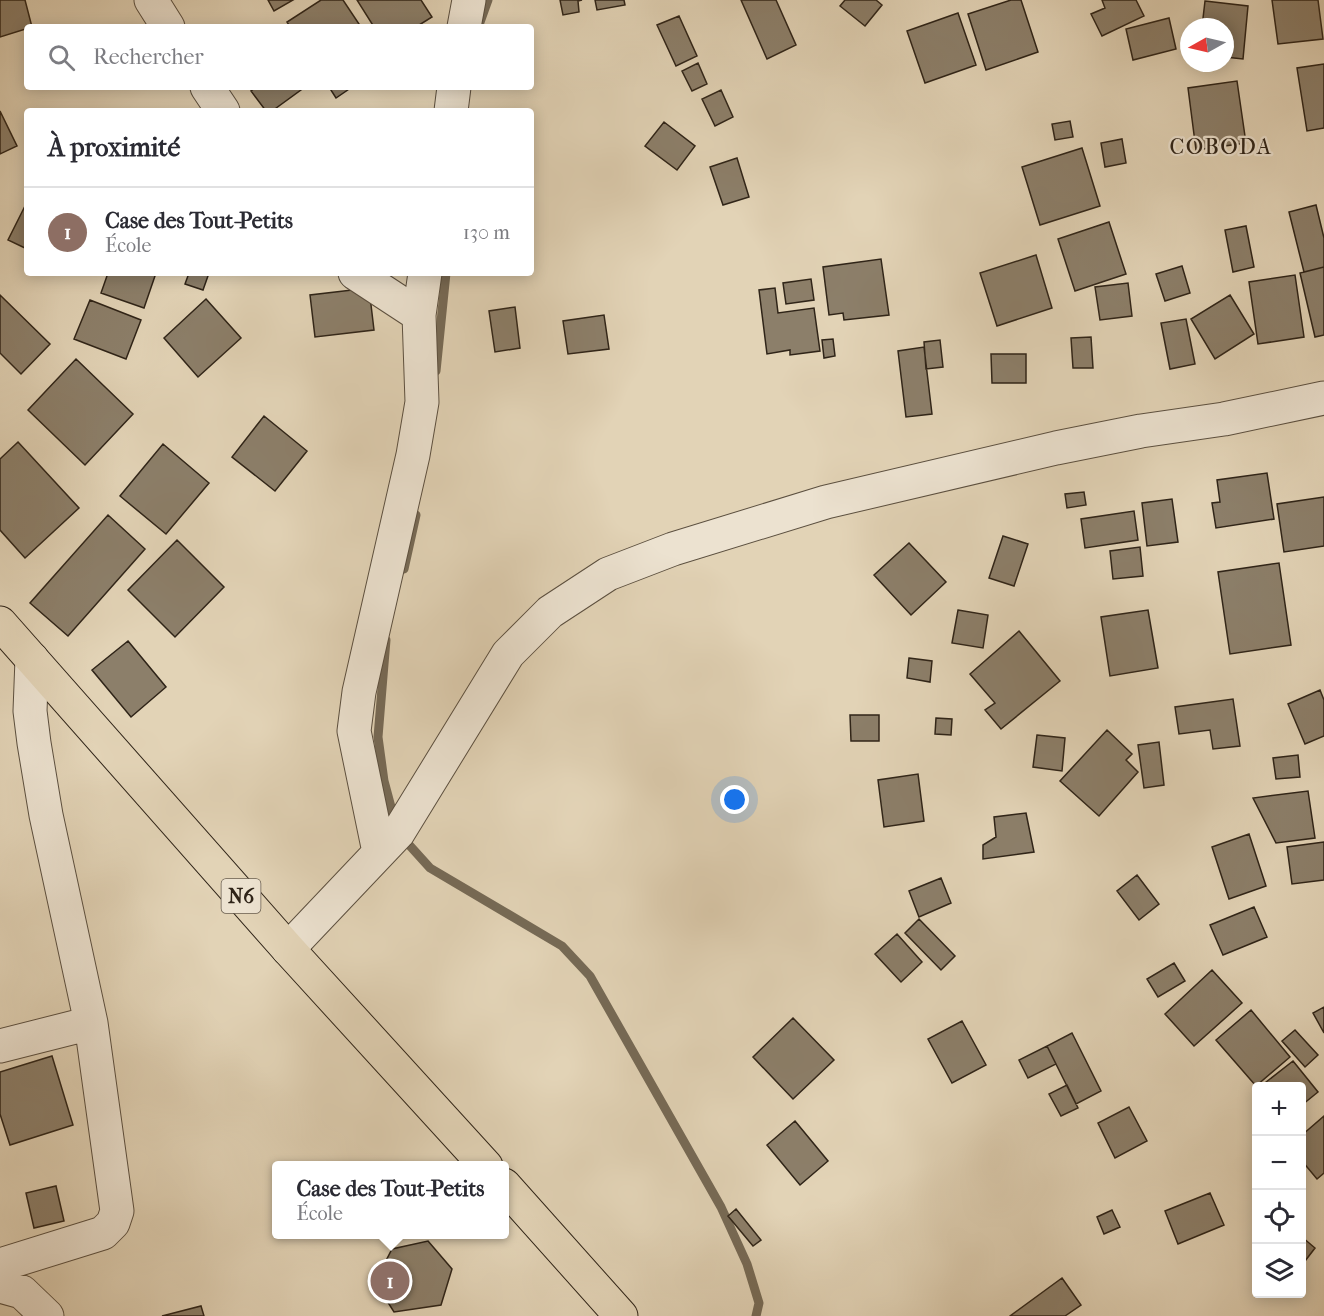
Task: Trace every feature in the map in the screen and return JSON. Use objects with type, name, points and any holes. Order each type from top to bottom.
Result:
[{"type":"main road","name":"N6","points":[[0,623],[288,949],[481,1161]]},
{"type":"main road","points":[[509,1191],[621,1316]]},
{"type":"street","points":[[151,0],[166,24]]},
{"type":"street","points":[[465,24],[469,0]]},
{"type":"street","points":[[209,90],[221,108]]},
{"type":"street","points":[[451,108],[454,90]]},
{"type":"street","points":[[360,276],[419,315]]},
{"type":"street","points":[[380,852],[354,731],[359,692],[413,455],[422,402],[419,315],[425,276]]},
{"type":"street","points":[[288,949],[398,832],[507,654],[550,612],[608,574],[673,549],[826,502],[1067,446],[1141,431],[1224,420],[1324,398]]},
{"type":"street","points":[[0,1265],[104,1233],[113,1223],[117,1211],[91,1023],[46,815],[34,743],[30,711],[32,659]]},
{"type":"street","points":[[0,1046],[91,1023]]},
{"type":"street","points":[[0,1286],[22,1292],[47,1316]]},
{"type":"building","points":[[0,0],[25,0],[31,24],[24,24],[24,30],[0,37]]},
{"type":"building","points":[[268,0],[293,0],[274,11]]},
{"type":"building","points":[[321,0],[343,0],[359,24],[288,24],[287,22]]},
{"type":"building","points":[[357,0],[421,0],[432,17],[421,24],[372,24]]},
{"type":"building","points":[[560,0],[582,0],[578,1],[579,12],[563,15]]},
{"type":"building","points":[[595,0],[624,0],[625,5],[597,10]]},
{"type":"building","points":[[741,0],[776,0],[796,45],[767,59]]},
{"type":"building","points":[[845,0],[876,0],[882,5],[865,26],[840,6]]},
{"type":"building","points":[[1011,0],[1021,0],[1038,52],[986,70],[968,14]]},
{"type":"building","points":[[1102,0],[1136,0],[1144,16],[1102,36],[1091,14],[1105,8]]},
{"type":"building","points":[[1272,0],[1318,0],[1323,39],[1278,44]]},
{"type":"building","points":[[1205,1],[1248,6],[1243,59],[1234,58],[1234,18],[1203,18]]},
{"type":"building","points":[[958,13],[976,65],[925,83],[907,31]]},
{"type":"building","points":[[679,16],[697,56],[676,66],[657,25]]},
{"type":"building","points":[[1169,18],[1176,49],[1133,60],[1126,29]]},
{"type":"building","points":[[698,63],[707,84],[692,91],[682,71]]},
{"type":"building","points":[[1324,64],[1324,128],[1307,131],[1297,68]]},
{"type":"building","points":[[1237,81],[1246,143],[1196,150],[1188,88]]},
{"type":"building","points":[[301,90],[276,108],[264,108],[251,91]]},
{"type":"building","points":[[331,90],[348,90],[336,98]]},
{"type":"building","points":[[721,90],[733,117],[715,126],[702,99]]},
{"type":"building","points":[[0,111],[17,146],[0,154]]},
{"type":"building","points":[[1070,121],[1073,137],[1055,140],[1052,124]]},
{"type":"building","points":[[664,122],[695,146],[677,170],[645,146]]},
{"type":"building","points":[[1122,139],[1126,163],[1105,167],[1101,143]]},
{"type":"building","points":[[1082,148],[1100,206],[1040,225],[1022,167]]},
{"type":"building","points":[[737,158],[749,197],[723,205],[710,167]]},
{"type":"building","points":[[1316,205],[1324,238],[1324,267],[1304,272],[1289,212]]},
{"type":"building","points":[[24,208],[24,248],[8,240]]},
{"type":"building","points":[[1109,222],[1126,274],[1075,291],[1058,239]]},
{"type":"building","points":[[1246,226],[1254,267],[1233,272],[1225,230]]},
{"type":"building","points":[[1036,255],[1052,308],[997,326],[980,273]]},
{"type":"building","points":[[881,259],[889,315],[844,320],[843,313],[829,315],[823,267]]},
{"type":"building","points":[[1182,266],[1190,293],[1165,301],[1156,274]]},
{"type":"building","points":[[1324,267],[1324,335],[1315,337],[1300,273]]},
{"type":"building","points":[[1295,275],[1304,337],[1258,344],[1249,282]]},
{"type":"building","points":[[107,276],[155,276],[144,308],[101,293]]},
{"type":"building","points":[[188,276],[208,276],[203,290],[185,284]]},
{"type":"building","points":[[811,279],[814,300],[786,304],[783,283]]},
{"type":"building","points":[[1128,283],[1132,316],[1100,320],[1095,287]]},
{"type":"building","points":[[369,288],[374,330],[315,337],[310,295]]},
{"type":"building","points":[[775,288],[778,313],[814,308],[820,351],[790,355],[790,350],[767,354],[759,290]]},
{"type":"building","points":[[0,295],[50,344],[21,374],[0,353]]},
{"type":"building","points":[[1230,295],[1254,334],[1215,359],[1191,319]]},
{"type":"building","points":[[206,299],[241,338],[198,377],[164,338]]},
{"type":"building","points":[[90,300],[141,320],[126,359],[74,339]]},
{"type":"building","points":[[515,307],[520,348],[495,352],[489,311]]},
{"type":"building","points":[[604,315],[609,349],[568,354],[563,321]]},
{"type":"building","points":[[1186,319],[1195,364],[1170,369],[1161,323]]},
{"type":"building","points":[[1091,337],[1093,368],[1073,368],[1071,338]]},
{"type":"building","points":[[833,339],[835,356],[824,358],[822,340]]},
{"type":"building","points":[[940,340],[943,367],[926,369],[924,342]]},
{"type":"building","points":[[924,347],[932,414],[906,417],[898,351]]},
{"type":"building","points":[[991,354],[1026,354],[1026,383],[992,383]]},
{"type":"building","points":[[76,359],[133,414],[85,465],[28,410]]},
{"type":"building","points":[[264,416],[307,451],[275,491],[232,457]]},
{"type":"building","points":[[18,442],[79,508],[25,558],[0,530],[0,459]]},
{"type":"building","points":[[163,444],[209,483],[166,534],[120,496]]},
{"type":"building","points":[[1267,473],[1274,519],[1216,528],[1212,503],[1220,502],[1217,480]]},
{"type":"building","points":[[1084,492],[1086,505],[1067,508],[1065,494]]},
{"type":"building","points":[[1324,497],[1324,546],[1284,552],[1277,504]]},
{"type":"building","points":[[1172,499],[1178,542],[1147,546],[1142,503]]},
{"type":"building","points":[[1134,511],[1138,540],[1085,548],[1081,519]]},
{"type":"building","points":[[108,515],[145,549],[68,636],[30,603]]},
{"type":"building","points":[[1003,536],[1028,544],[1014,586],[989,578]]},
{"type":"building","points":[[177,540],[224,587],[175,637],[128,590]]},
{"type":"building","points":[[909,543],[946,582],[911,615],[874,575]]},
{"type":"building","points":[[1140,547],[1143,576],[1113,579],[1110,551]]},
{"type":"building","points":[[1279,563],[1291,645],[1230,654],[1218,572]]},
{"type":"building","points":[[958,610],[988,615],[983,648],[952,643]]},
{"type":"building","points":[[1148,610],[1158,668],[1110,676],[1101,617]]},
{"type":"building","points":[[1019,631],[1060,681],[1001,729],[985,710],[995,703],[970,674]]},
{"type":"building","points":[[128,641],[166,687],[131,717],[92,670]]},
{"type":"building","points":[[909,658],[932,661],[930,682],[907,678]]},
{"type":"building","points":[[1320,690],[1324,700],[1324,736],[1305,744],[1288,704]]},
{"type":"building","points":[[1233,699],[1240,746],[1213,749],[1210,730],[1179,734],[1175,707]]},
{"type":"building","points":[[850,715],[879,715],[879,741],[851,741]]},
{"type":"building","points":[[936,718],[952,719],[951,735],[935,734]]},
{"type":"building","points":[[1107,730],[1132,754],[1126,760],[1138,772],[1099,816],[1060,781]]},
{"type":"building","points":[[1037,735],[1065,738],[1062,771],[1033,767]]},
{"type":"building","points":[[1159,742],[1164,785],[1144,788],[1138,745]]},
{"type":"building","points":[[1298,755],[1300,777],[1276,779],[1273,758]]},
{"type":"building","points":[[918,774],[924,821],[884,827],[878,780]]},
{"type":"building","points":[[1308,791],[1315,838],[1276,843],[1253,798]]},
{"type":"building","points":[[1026,813],[1034,852],[983,859],[983,845],[996,837],[994,817]]},
{"type":"building","points":[[1249,834],[1266,886],[1229,899],[1212,847]]},
{"type":"building","points":[[1324,842],[1324,880],[1292,884],[1287,847]]},
{"type":"building","points":[[1137,875],[1159,904],[1139,920],[1117,891]]},
{"type":"building","points":[[941,878],[951,903],[919,917],[909,891]]},
{"type":"building","points":[[1254,907],[1267,937],[1223,955],[1210,925]]},
{"type":"building","points":[[919,919],[955,956],[941,970],[905,933]]},
{"type":"building","points":[[897,934],[922,962],[901,982],[875,954]]},
{"type":"building","points":[[1174,963],[1185,981],[1158,997],[1147,979]]},
{"type":"building","points":[[1212,970],[1242,1003],[1194,1046],[1165,1014]]},
{"type":"building","points":[[1324,1007],[1324,1033],[1313,1013]]},
{"type":"building","points":[[1251,1010],[1290,1057],[1261,1082],[1253,1082],[1216,1040]]},
{"type":"building","points":[[793,1018],[834,1060],[793,1099],[753,1057]]},
{"type":"building","points":[[962,1021],[986,1065],[952,1083],[928,1039]]},
{"type":"building","points":[[1295,1030],[1318,1055],[1305,1067],[1282,1041]]},
{"type":"building","points":[[1072,1033],[1101,1091],[1076,1104],[1047,1046]]},
{"type":"building","points":[[1047,1046],[1056,1064],[1028,1078],[1019,1060]]},
{"type":"building","points":[[52,1056],[73,1125],[10,1145],[0,1114],[0,1072]]},
{"type":"building","points":[[1293,1061],[1318,1092],[1306,1102],[1306,1082],[1266,1082]]},
{"type":"building","points":[[1067,1085],[1078,1108],[1061,1116],[1049,1094]]},
{"type":"building","points":[[1129,1107],[1147,1141],[1115,1158],[1098,1123]]},
{"type":"building","points":[[1324,1116],[1324,1173],[1317,1179],[1306,1166],[1306,1132]]},
{"type":"building","points":[[795,1121],[828,1161],[800,1185],[767,1145]]},
{"type":"building","points":[[56,1186],[64,1221],[34,1228],[26,1193]]},
{"type":"building","points":[[1210,1193],[1224,1225],[1178,1244],[1165,1211]]},
{"type":"building","points":[[736,1209],[761,1240],[753,1246],[728,1216]]},
{"type":"building","points":[[1112,1210],[1120,1227],[1104,1234],[1097,1217]]},
{"type":"building","points":[[1306,1240],[1315,1248],[1306,1260]]},
{"type":"building","points":[[428,1241],[452,1269],[441,1305],[394,1312],[375,1282],[392,1249]]},
{"type":"building","points":[[1062,1278],[1081,1305],[1065,1316],[1010,1316]]},
{"type":"building","points":[[201,1306],[204,1316],[162,1316]]},
{"type":"waterway","points":[[479,24],[488,0]]},
{"type":"waterway","points":[[436,371],[446,276]]},
{"type":"waterway","points":[[404,569],[416,515]]},
{"type":"waterway","points":[[386,640],[378,737],[384,781],[395,822]]},
{"type":"waterway","points":[[402,837],[430,868],[562,946],[590,976],[721,1207],[747,1264],[759,1303],[756,1316]]},
{"type":"place","name":"Case des Tout-Petits","points":[[390,1281]]},
{"type":"district","name":"COBODA","points":[[1221,146]]}]
